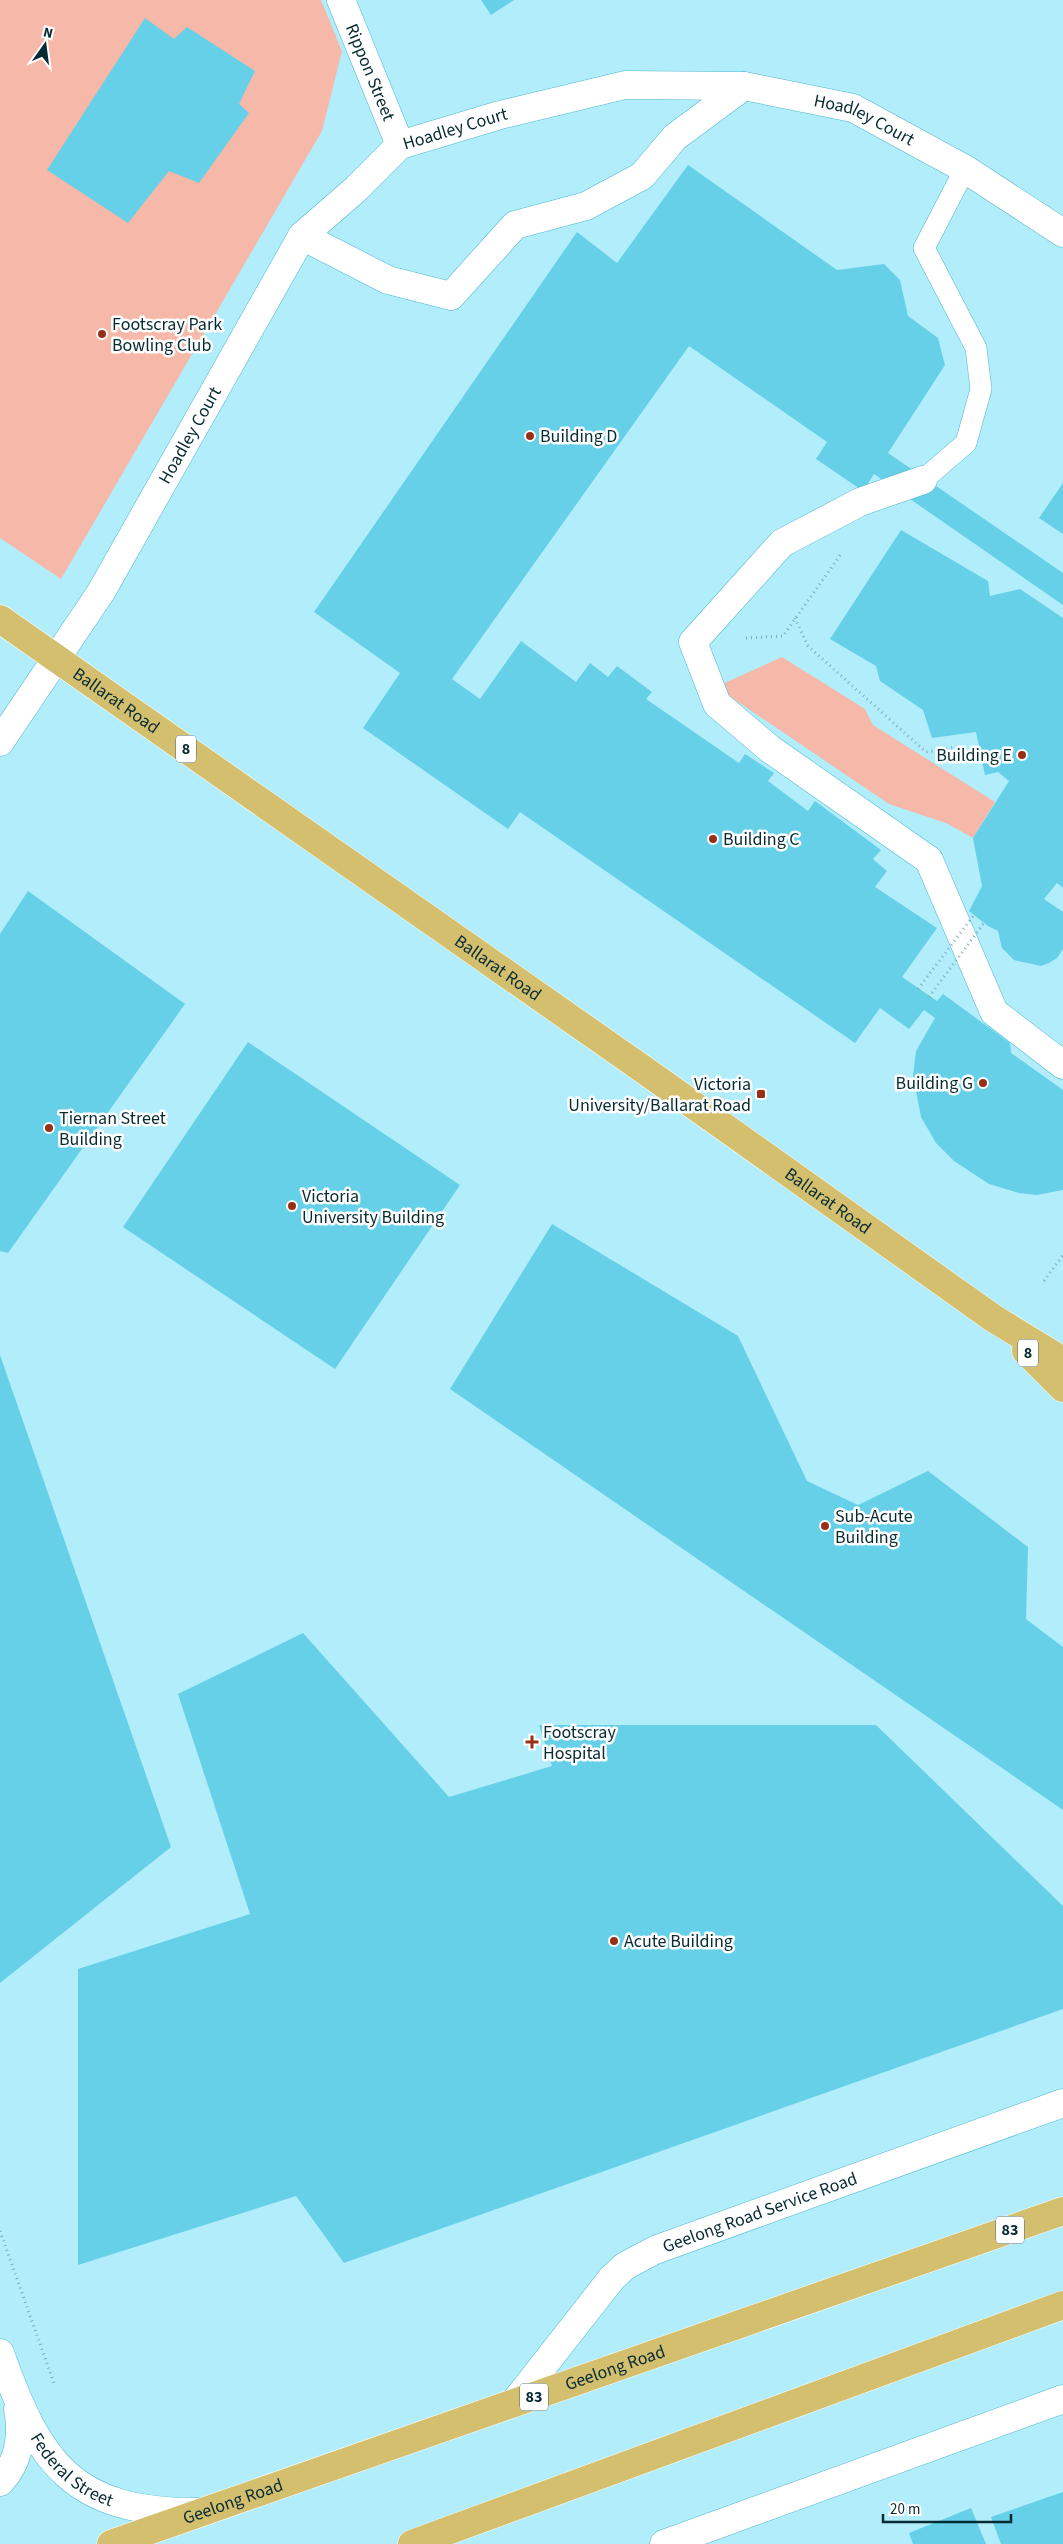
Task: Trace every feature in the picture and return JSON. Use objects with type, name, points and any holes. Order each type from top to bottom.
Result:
[{"type":"highway","name":"Ballarat Road","points":[[0,619],[993,1318],[1063,1361]]},
{"type":"highway","name":"Ballarat Road","points":[[993,1318],[1063,1388]]},
{"type":"highway","name":"Geelong Road","points":[[111,2544],[1063,2211]]},
{"type":"highway","points":[[412,2544],[1063,2305]]},
{"type":"street","name":"Rippon Street","points":[[341,0],[400,145]]},
{"type":"street","name":"Hoadley Court","points":[[0,742],[101,592],[302,236],[356,189],[400,145],[500,115],[625,85],[744,86],[853,108],[966,169],[1063,233]]},
{"type":"street","points":[[302,236],[388,280],[452,296],[515,225],[586,206],[642,176],[675,137],[744,86]]},
{"type":"street","points":[[923,480],[860,502],[782,543],[693,642],[717,704],[770,749],[929,860],[994,1012],[1063,1065]]},
{"type":"street","name":"Geelong Road Service Road","points":[[514,2404],[606,2286],[626,2266],[640,2258],[662,2248],[1063,2103]]},
{"type":"street","name":"Federal Street","points":[[0,2353],[17,2400],[30,2427],[48,2454],[64,2473],[81,2486],[104,2498],[132,2507],[168,2512],[202,2512]]},
{"type":"street","points":[[664,2544],[1063,2399]]},
{"type":"street","points":[[0,2482],[11,2469],[17,2453],[20,2432],[17,2400]]},
{"type":"lane","points":[[923,480],[966,443],[981,389],[976,348],[924,248],[966,169]]},
{"type":"path","points":[[783,636],[844,549]]},
{"type":"path","points":[[795,617],[808,646],[926,752],[957,747]]},
{"type":"path","points":[[918,989],[974,915]]},
{"type":"path","points":[[929,997],[984,923]]},
{"type":"path","points":[[1044,1281],[1063,1255]]},
{"type":"path","points":[[0,2231],[58,2393]]},
{"type":"shaded area","name":"Footscray Park Bowling Club","points":[[0,0],[321,0],[342,51],[322,131],[61,579],[0,538]]},
{"type":"shaded area","points":[[782,657],[865,709],[873,725],[995,802],[973,838],[946,823],[889,804],[716,687]]},
{"type":"building","points":[[481,0],[514,0],[491,15]]},
{"type":"building","points":[[145,18],[174,39],[187,27],[255,71],[239,104],[249,113],[199,183],[169,171],[128,223],[47,170]]},
{"type":"building","points":[[688,165],[837,270],[884,264],[900,280],[908,316],[938,338],[945,365],[888,453],[1063,573],[1063,605],[874,474],[863,491],[816,459],[827,442],[689,346],[452,679],[480,699],[521,641],[576,682],[590,663],[608,677],[617,666],[652,692],[646,699],[739,763],[745,754],[774,773],[768,781],[808,811],[815,801],[881,850],[873,859],[887,871],[875,887],[937,928],[902,977],[937,1001],[943,994],[1010,1043],[1011,1053],[1063,1090],[1063,1190],[1037,1195],[1019,1193],[989,1184],[954,1161],[936,1143],[921,1117],[913,1075],[916,1051],[935,1018],[924,1010],[909,1029],[880,1008],[855,1043],[520,812],[508,829],[363,728],[400,673],[314,612],[577,232],[617,263]]},
{"type":"building","points":[[1063,483],[1063,534],[1039,518]]},
{"type":"building","name":"Building E","points":[[901,530],[988,581],[990,596],[1020,589],[1063,618],[1063,888],[1057,883],[1044,899],[1063,912],[1063,949],[1057,958],[1041,966],[1014,960],[1002,948],[998,931],[988,926],[969,911],[982,886],[973,838],[1009,781],[998,772],[985,775],[976,732],[932,738],[923,710],[880,681],[876,666],[830,639]]},
{"type":"building","name":"Tiernan Street Building","points":[[28,891],[185,1004],[8,1253],[0,1251],[0,934]]},
{"type":"building","name":"Victoria University Building","points":[[248,1042],[460,1185],[335,1369],[123,1227]]},
{"type":"building","name":"Sub-Acute Building","points":[[552,1224],[738,1336],[807,1481],[858,1505],[928,1471],[1028,1547],[1026,1619],[1063,1647],[1063,1810],[450,1389]]},
{"type":"building","points":[[0,1355],[171,1847],[0,1983]]},
{"type":"building","name":"Acute Building","points":[[303,1633],[449,1797],[552,1766],[539,1725],[876,1725],[1063,1906],[1063,2009],[344,2263],[296,2196],[78,2265],[78,1969],[250,1914],[178,1694]]},
{"type":"building","points":[[1063,2492],[1063,2544],[1001,2544],[991,2517]]},
{"type":"building","points":[[971,2508],[986,2544],[913,2544],[909,2533]]},
{"type":"place","name":"Footscray Park Bowling Club","points":[[102,334]]},
{"type":"place","name":"Building D","points":[[530,436]]},
{"type":"place","name":"Building E","points":[[1022,755]]},
{"type":"place","name":"Building C","points":[[713,839]]},
{"type":"place","name":"Building G","points":[[983,1083]]},
{"type":"place","name":"Victoria University/Ballarat Road","points":[[761,1094]]},
{"type":"place","name":"Tiernan Street Building","points":[[49,1128]]},
{"type":"place","name":"Victoria University Building","points":[[292,1206]]},
{"type":"place","name":"Sub-Acute Building","points":[[825,1526]]},
{"type":"place","name":"Footscray Hospital","points":[[532,1742]]},
{"type":"place","name":"Acute Building","points":[[614,1941]]}]
